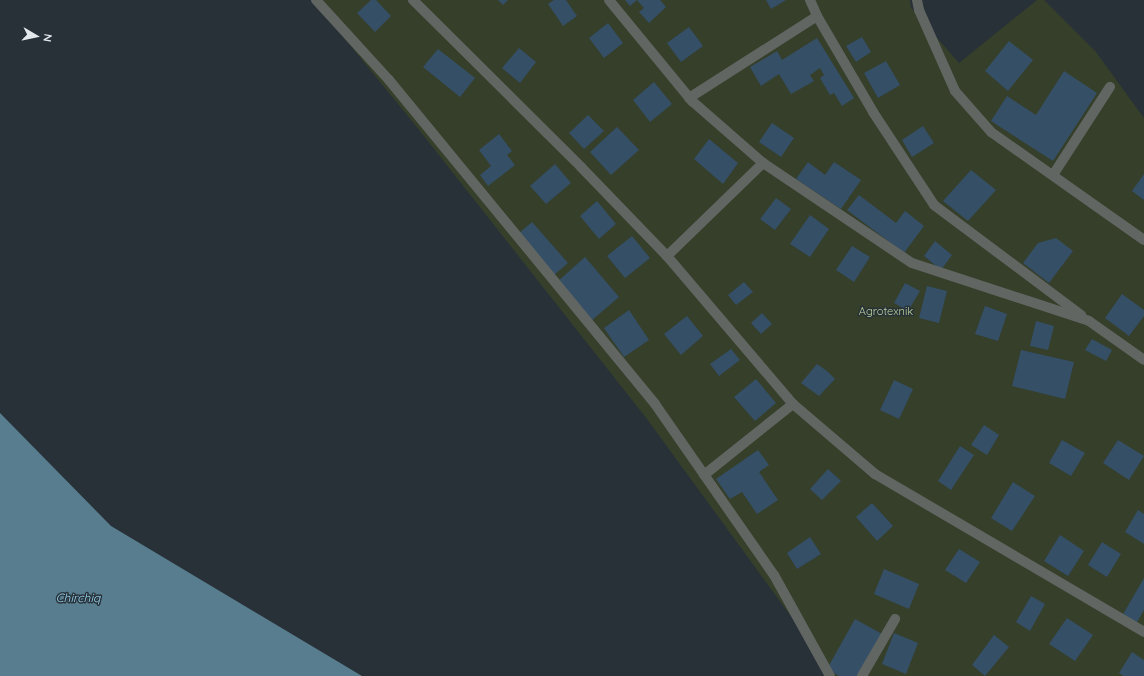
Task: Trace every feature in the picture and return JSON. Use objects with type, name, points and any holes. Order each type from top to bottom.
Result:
[{"type":"street","points":[[413,0],[581,166],[667,256],[794,404],[875,474],[1144,632]]},
{"type":"street","points":[[609,0],[689,98],[763,163],[912,263],[1089,321]]},
{"type":"street","points":[[810,0],[817,16],[873,112],[934,205],[1089,321],[1144,360]]},
{"type":"street","points":[[917,0],[919,10],[955,91],[991,132],[1144,240]]},
{"type":"street","points":[[321,2],[389,80],[650,398],[774,575],[830,676]]},
{"type":"street","points":[[689,98],[817,16]]},
{"type":"street","points":[[1053,175],[1110,87]]},
{"type":"street","points":[[667,256],[763,163]]},
{"type":"street","points":[[704,475],[794,404]]},
{"type":"street","points":[[862,676],[895,619]]},
{"type":"green space","name":"Agrotexnik","points":[[313,0],[910,0],[911,8],[959,63],[1037,0],[1044,0],[1096,52],[1144,118],[1144,676],[828,676],[825,663],[647,419],[412,121]]},
{"type":"water","name":"Chirchiq","points":[[0,413],[111,526],[362,676],[0,676]]},
{"type":"building","points":[[371,0],[376,0],[391,16],[375,32],[357,13]]},
{"type":"building","points":[[498,0],[508,0],[503,5]]},
{"type":"building","points":[[554,0],[566,0],[577,16],[563,26],[548,4]]},
{"type":"building","points":[[625,0],[637,0],[630,6]]},
{"type":"building","points":[[637,0],[660,0],[666,7],[649,23],[639,12],[644,8]]},
{"type":"building","points":[[766,0],[786,0],[771,9]]},
{"type":"building","points":[[608,23],[623,43],[604,58],[589,38]]},
{"type":"building","points":[[689,27],[703,46],[681,62],[667,43]]},
{"type":"building","points":[[862,37],[871,52],[856,62],[846,46]]},
{"type":"building","points":[[817,38],[854,98],[842,106],[834,93],[830,95],[820,78],[824,75],[820,68],[810,75],[814,81],[791,94],[779,74],[761,86],[750,67],[777,51],[782,60]]},
{"type":"building","points":[[1009,41],[1033,60],[1008,91],[985,71]]},
{"type":"building","points":[[519,48],[536,62],[520,83],[502,68]]},
{"type":"building","points":[[438,49],[475,78],[460,97],[423,67]]},
{"type":"building","points":[[886,61],[900,85],[878,98],[864,73]]},
{"type":"building","points":[[1064,71],[1097,93],[1053,161],[991,121],[1007,96],[1036,115]]},
{"type":"building","points":[[654,82],[672,104],[650,122],[633,100]]},
{"type":"building","points":[[588,115],[604,131],[584,149],[569,133]]},
{"type":"building","points":[[772,123],[794,138],[781,157],[759,142]]},
{"type":"building","points":[[923,126],[934,143],[912,157],[902,140]]},
{"type":"building","points":[[617,127],[639,150],[611,175],[590,152]]},
{"type":"building","points":[[499,134],[512,151],[507,155],[515,165],[488,186],[480,175],[491,166],[479,150]]},
{"type":"building","points":[[709,139],[738,163],[723,184],[694,159]]},
{"type":"building","points":[[808,162],[825,175],[834,162],[861,180],[841,209],[796,179]]},
{"type":"building","points":[[555,164],[571,183],[546,204],[530,186]]},
{"type":"building","points":[[971,170],[996,190],[968,221],[943,201]]},
{"type":"building","points":[[1144,174],[1144,200],[1132,191]]},
{"type":"building","points":[[859,195],[896,223],[905,211],[924,226],[904,253],[847,210]]},
{"type":"building","points":[[776,198],[791,209],[775,230],[760,219]]},
{"type":"building","points":[[597,201],[616,224],[599,239],[580,216]]},
{"type":"building","points":[[810,215],[829,229],[810,257],[790,244]]},
{"type":"building","points":[[532,222],[568,263],[554,275],[518,234]]},
{"type":"building","points":[[632,236],[650,258],[625,278],[607,256]]},
{"type":"building","points":[[1056,238],[1073,251],[1049,283],[1023,263],[1038,243]]},
{"type":"building","points":[[935,241],[952,255],[941,270],[924,256]]},
{"type":"building","points":[[852,246],[870,257],[854,282],[836,270]]},
{"type":"building","points":[[585,257],[619,297],[591,321],[557,282]]},
{"type":"building","points":[[744,282],[753,292],[736,305],[728,295]]},
{"type":"building","points":[[905,283],[920,291],[908,311],[894,303]]},
{"type":"building","points":[[927,286],[947,291],[939,323],[919,318]]},
{"type":"building","points":[[1122,294],[1144,310],[1144,316],[1129,336],[1105,318]]},
{"type":"building","points":[[985,306],[1007,314],[998,341],[975,334]]},
{"type":"building","points":[[629,310],[649,340],[624,357],[604,328]]},
{"type":"building","points":[[762,313],[772,324],[761,334],[751,323]]},
{"type":"building","points":[[687,316],[703,336],[681,355],[664,334]]},
{"type":"building","points":[[1036,321],[1054,326],[1048,350],[1030,346]]},
{"type":"building","points":[[1092,339],[1112,350],[1106,361],[1085,350]]},
{"type":"building","points":[[731,349],[740,360],[719,376],[710,364]]},
{"type":"building","points":[[1021,350],[1074,362],[1065,399],[1012,386]]},
{"type":"building","points":[[817,364],[835,379],[819,396],[801,383]]},
{"type":"building","points":[[756,379],[776,403],[755,421],[734,397]]},
{"type":"building","points":[[894,380],[913,389],[899,419],[880,410]]},
{"type":"building","points":[[984,425],[999,435],[987,455],[971,445]]},
{"type":"building","points":[[1062,440],[1085,453],[1071,476],[1049,463]]},
{"type":"building","points":[[1118,440],[1144,456],[1129,480],[1103,463]]},
{"type":"building","points":[[960,446],[974,455],[951,490],[938,481]]},
{"type":"building","points":[[758,450],[769,465],[759,472],[778,500],[757,514],[742,492],[730,499],[716,479]]},
{"type":"building","points":[[828,469],[841,481],[822,500],[810,489]]},
{"type":"building","points":[[1013,482],[1035,496],[1012,531],[991,518]]},
{"type":"building","points":[[872,503],[893,526],[877,541],[856,517]]},
{"type":"building","points":[[1138,510],[1144,514],[1144,544],[1125,532]]},
{"type":"building","points":[[1060,535],[1084,551],[1068,576],[1044,561]]},
{"type":"building","points":[[810,537],[821,554],[797,569],[787,553]]},
{"type":"building","points":[[1102,542],[1121,554],[1107,577],[1088,565]]},
{"type":"building","points":[[959,549],[980,562],[966,583],[945,570]]},
{"type":"building","points":[[884,569],[919,584],[909,609],[874,594]]},
{"type":"building","points":[[1144,578],[1144,610],[1136,624],[1122,616]]},
{"type":"building","points":[[1031,596],[1045,604],[1030,631],[1016,622]]},
{"type":"building","points":[[1067,618],[1093,635],[1075,661],[1049,644]]},
{"type":"building","points":[[855,619],[882,634],[859,676],[839,676],[827,669]]},
{"type":"building","points":[[894,633],[918,643],[906,674],[882,664]]},
{"type":"building","points":[[994,635],[1009,647],[985,676],[972,665]]},
{"type":"building","points":[[1132,652],[1144,660],[1144,676],[1123,676],[1119,673]]}]
